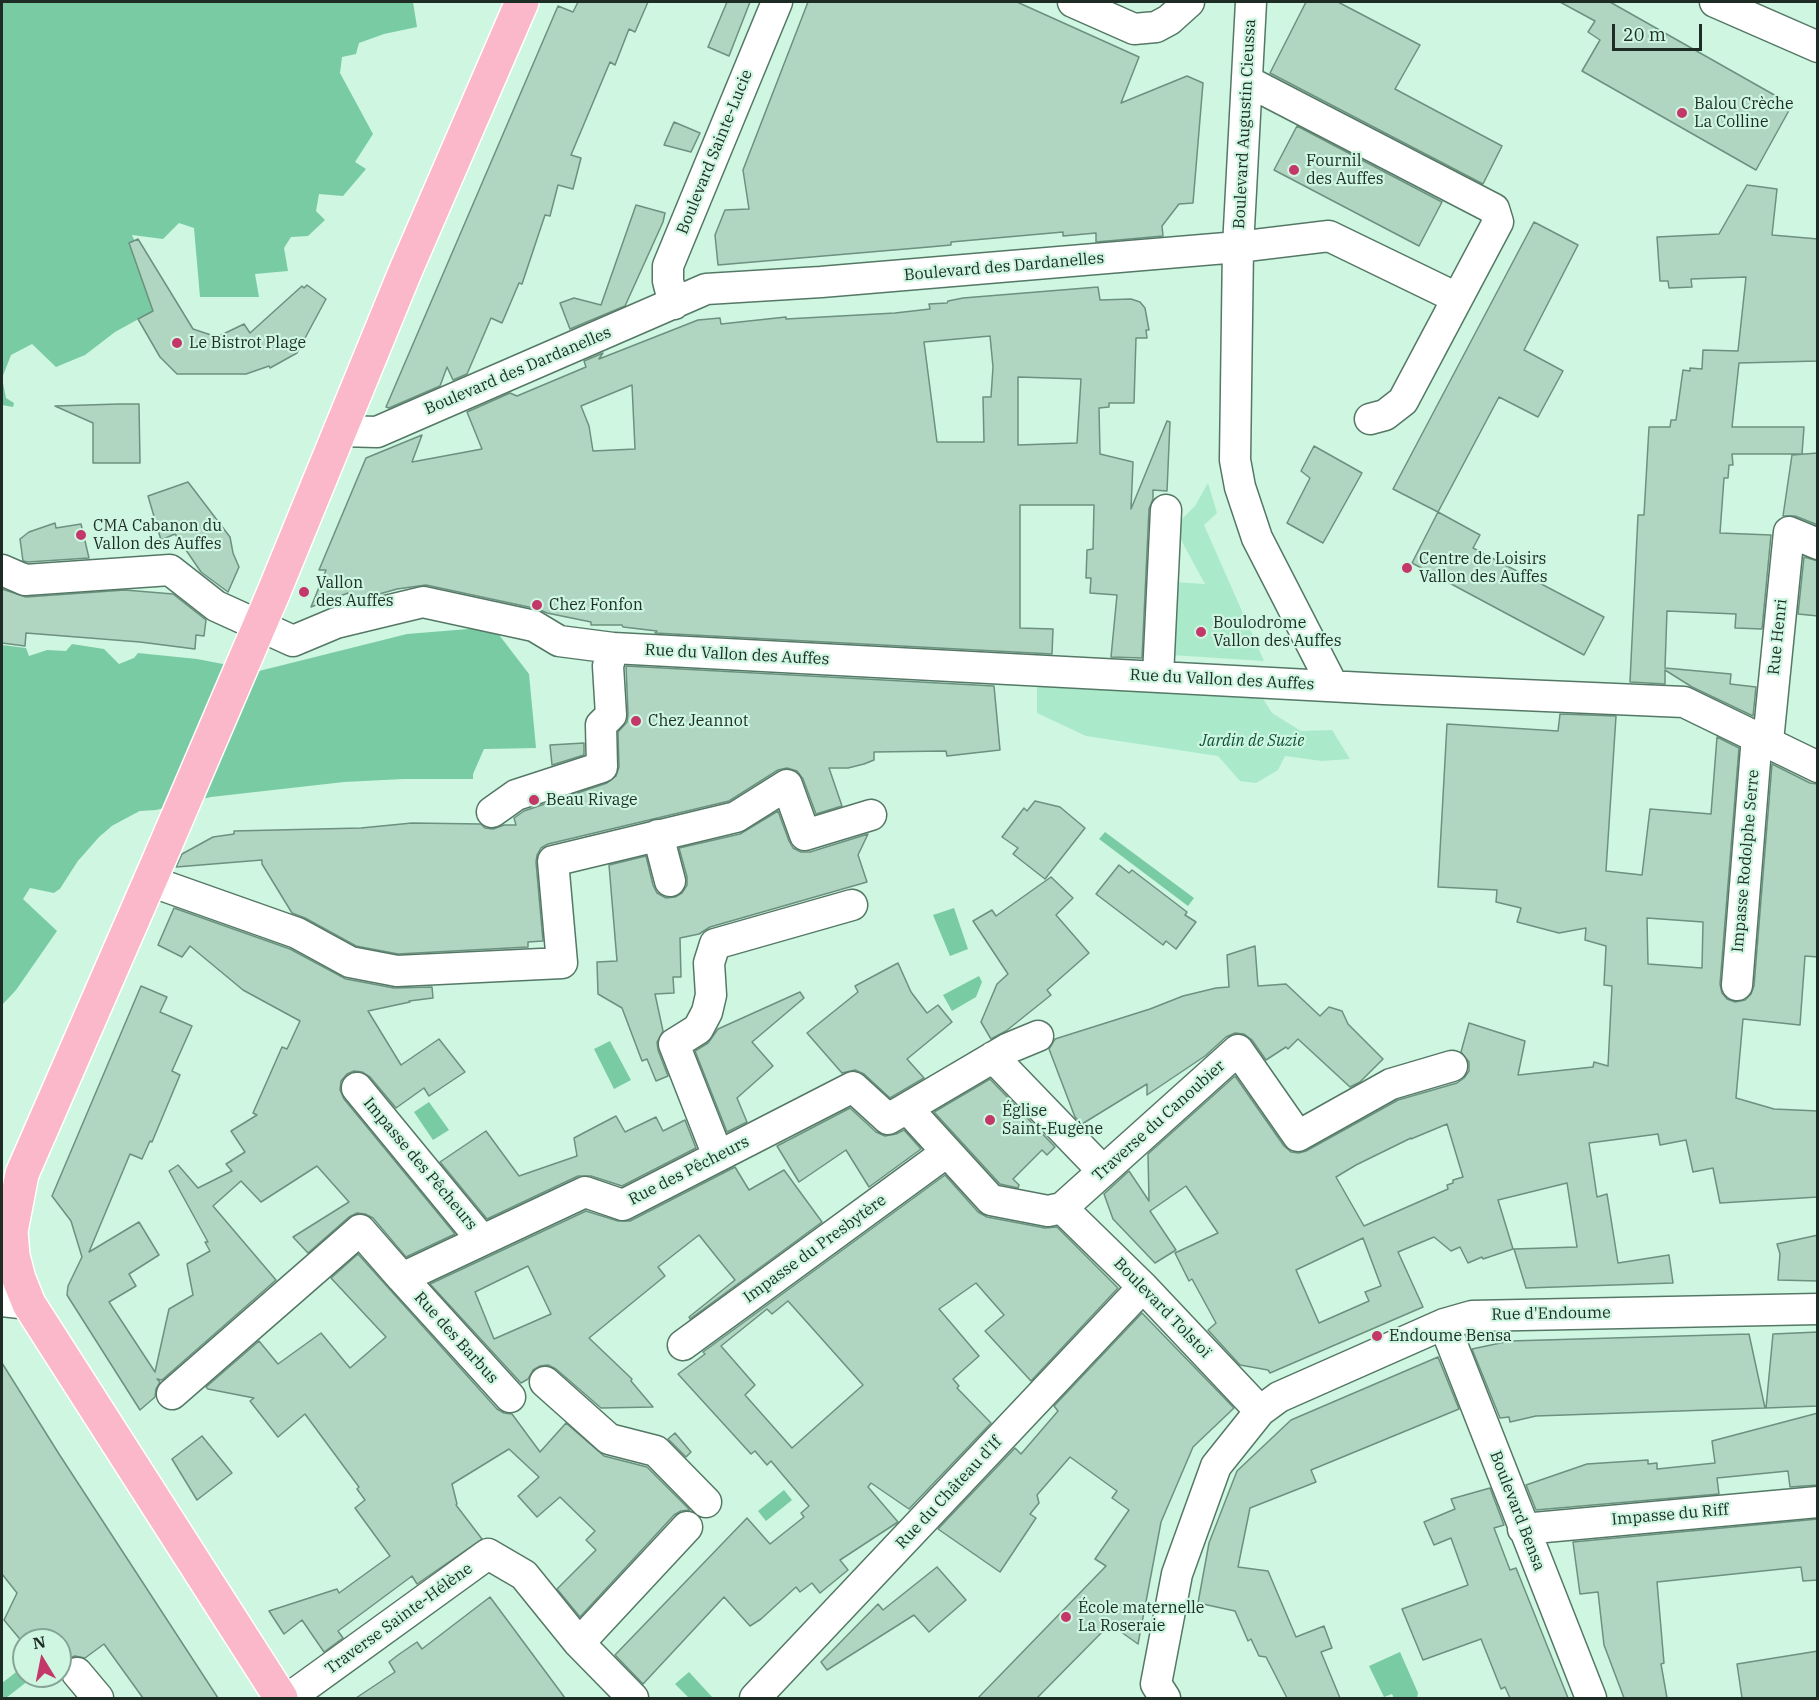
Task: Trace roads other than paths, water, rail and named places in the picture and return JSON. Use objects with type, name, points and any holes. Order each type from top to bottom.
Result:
[{"type":"main road","points":[[281,1698],[15,1302],[19,1279],[13,1256],[8,1209],[34,1144],[273,594],[405,272],[522,2]]},
{"type":"street","name":"Boulevard Sainte-Lucie","points":[[674,304],[668,281],[668,266],[777,2]]},
{"type":"street","points":[[1073,2],[1134,29],[1156,27],[1169,20],[1189,2]]},
{"type":"street","name":"Boulevard Augustin Cieussa","points":[[1238,247],[1251,2]]},
{"type":"street","points":[[1715,2],[1818,48]]},
{"type":"street","points":[[1247,81],[1494,209],[1498,222],[1403,401],[1385,415],[1370,419]]},
{"type":"street","name":"Boulevard des Dardanelles","points":[[340,431],[377,432],[706,289],[832,281],[1238,247],[1329,236],[1457,298]]},
{"type":"street","points":[[1238,247],[1235,460],[1240,487],[1257,538],[1333,686]]},
{"type":"street","points":[[1158,676],[1166,510]]},
{"type":"street","name":"Rue Henri","points":[[1762,739],[1789,532],[1818,544]]},
{"type":"street","name":"Rue du Vallon des Auffes","points":[[2,570],[26,580],[170,570],[216,606],[293,641],[336,623],[423,602],[534,626],[559,641],[613,648],[1684,702],[1818,767]]},
{"type":"street","points":[[492,812],[516,795],[602,767],[602,725],[611,715],[608,666],[613,648]]},
{"type":"street","name":"Impasse Rodolphe Serre","points":[[1737,985],[1762,739]]},
{"type":"street","points":[[156,867],[297,933],[350,962],[397,970],[562,963],[554,861],[736,817],[787,785],[805,835],[872,815]]},
{"type":"street","points":[[658,835],[670,881]]},
{"type":"street","points":[[718,1156],[674,1044],[698,1029],[707,1012],[711,995],[709,963],[715,944],[852,905]]},
{"type":"street","points":[[1038,1036],[993,1057],[906,1108],[991,1200],[1048,1211],[1062,1208]]},
{"type":"street","name":"Traverse du Canoubier","points":[[1062,1208],[1238,1050],[1298,1136],[1391,1084],[1452,1066]]},
{"type":"street","points":[[993,1057],[1102,1170]]},
{"type":"street","name":"Rue des Pêcheurs","points":[[402,1278],[585,1192],[623,1205],[853,1087],[888,1119],[906,1108]]},
{"type":"street","name":"Impasse des Pêcheurs","points":[[357,1088],[482,1240]]},
{"type":"street","name":"Impasse du Presbytère","points":[[683,1345],[947,1152]]},
{"type":"street","name":"Boulevard Tolstoï","points":[[1062,1208],[1143,1287],[1260,1411]]},
{"type":"street","points":[[172,1395],[360,1230],[402,1278]]},
{"type":"street","name":"Rue des Barbus","points":[[402,1278],[510,1397]]},
{"type":"street","name":"Rue du Château d'If","points":[[755,1698],[1143,1287]]},
{"type":"street","name":"Rue d'Endoume","points":[[1155,1694],[1177,1574],[1216,1466],[1260,1411],[1279,1397],[1444,1324],[1472,1316],[1818,1309]]},
{"type":"street","name":"Boulevard Bensa","points":[[1444,1324],[1591,1698]]},
{"type":"street","points":[[545,1382],[609,1439],[656,1451],[706,1502]]},
{"type":"street","name":"Impasse du Riff","points":[[1523,1529],[1818,1502]]},
{"type":"street","points":[[579,1643],[687,1527]]},
{"type":"street","name":"Traverse Sainte-Hélène","points":[[289,1698],[488,1554],[524,1575],[579,1643],[633,1698]]},
{"type":"street","points":[[77,1673],[98,1698]]},
{"type":"place","name":"Balou Crèche La Colline","points":[[1682,113]]},
{"type":"place","name":"Fournil des Auffes","points":[[1294,170]]},
{"type":"place","name":"Le Bistrot Plage","points":[[177,343]]},
{"type":"place","name":"CMA Cabanon du Vallon des Auffes","points":[[81,535]]},
{"type":"place","name":"Centre de Loisirs Vallon des Auffes","points":[[1407,568]]},
{"type":"place","name":"Vallon des Auffes","points":[[304,592]]},
{"type":"place","name":"Chez Fonfon","points":[[537,605]]},
{"type":"place","name":"Boulodrome Vallon des Auffes","points":[[1201,632]]},
{"type":"place","name":"Chez Jeannot","points":[[636,721]]},
{"type":"place","name":"Beau Rivage","points":[[534,800]]},
{"type":"place","name":"Église Saint-Eugène","points":[[990,1120]]},
{"type":"place","name":"Endoume Bensa","points":[[1377,1336]]},
{"type":"place","name":"École maternelle La Roseraie","points":[[1066,1617]]},
{"type":"park label","name":"Jardin de Suzie","points":[[1252,741]]}]
